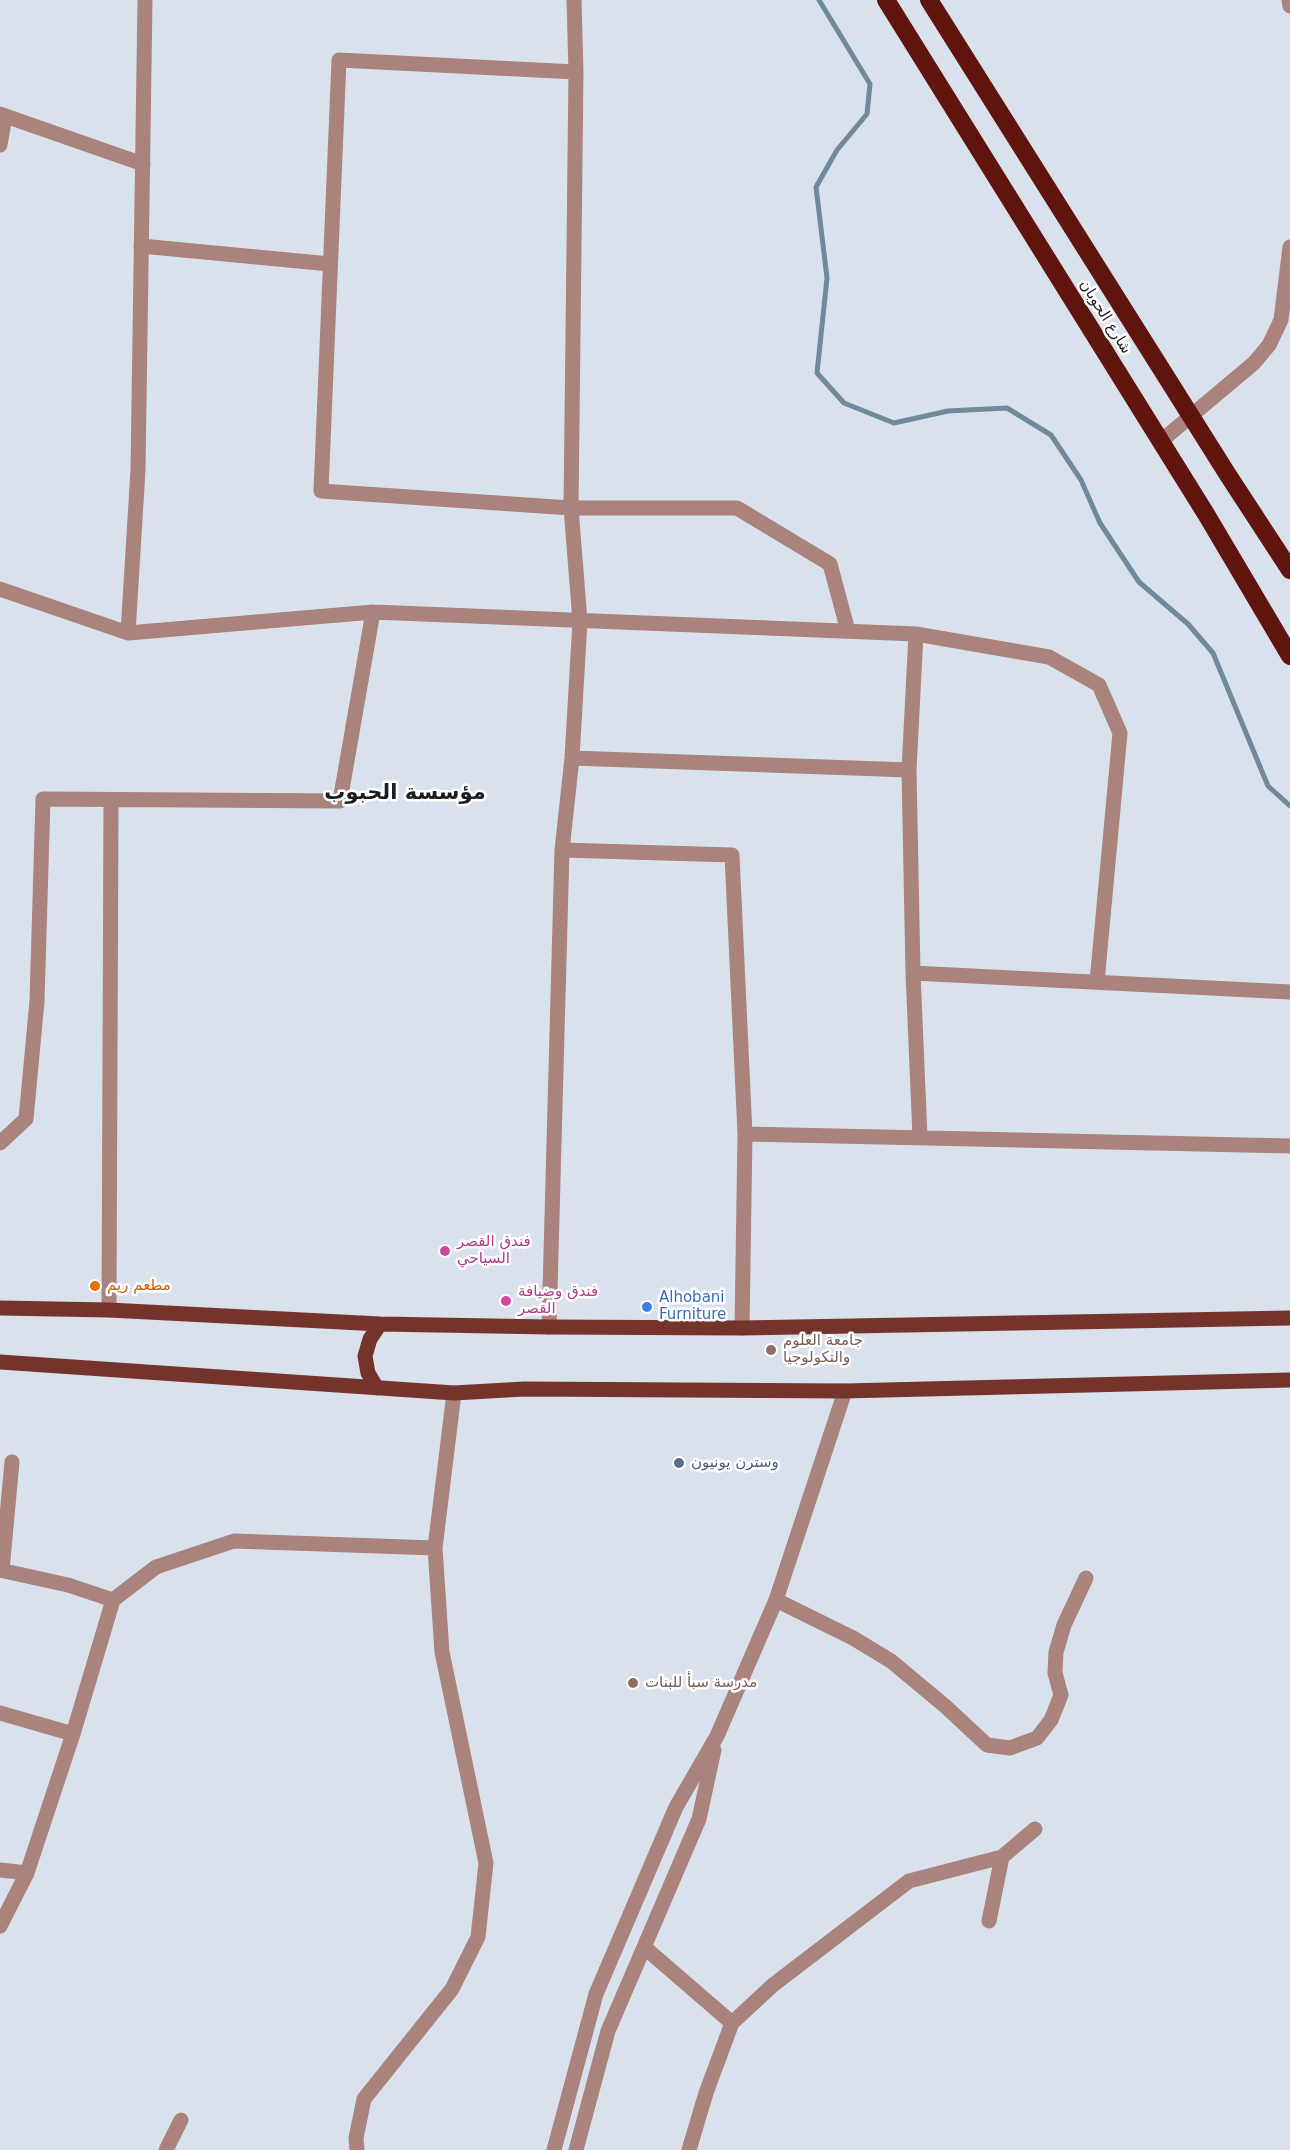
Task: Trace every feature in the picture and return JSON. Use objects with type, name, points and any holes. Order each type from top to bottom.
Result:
[{"type":"highway","name":"شارع الحوبان","points":[[886,0],[1161,441],[1290,656]]},
{"type":"highway","name":"شارع الحوبان","points":[[929,0],[1290,570]]},
{"type":"main road","points":[[0,1308],[109,1310],[380,1324],[549,1327],[742,1328],[1290,1318]]},
{"type":"main road","points":[[377,1388],[368,1373],[365,1356],[370,1339],[380,1324]]},
{"type":"main road","points":[[0,1362],[454,1393],[524,1389],[845,1391],[1290,1380]]},
{"type":"street","points":[[128,633],[138,470],[145,0]]},
{"type":"street","points":[[549,1327],[562,850],[572,758],[580,621],[571,508],[576,72],[574,0]]},
{"type":"street","points":[[1289,0],[1290,6]]},
{"type":"street","points":[[576,72],[339,60],[321,491],[571,508],[738,507],[830,564],[848,632]]},
{"type":"street","points":[[0,145],[2,115],[143,164]]},
{"type":"street","points":[[141,246],[330,264]]},
{"type":"street","points":[[1161,441],[1254,363],[1269,345],[1281,320],[1290,247]]},
{"type":"street","points":[[0,589],[128,633],[373,612],[916,634],[1049,657],[1099,685],[1120,733],[1097,982]]},
{"type":"street","points":[[0,1143],[26,1119],[37,1001],[43,799],[340,801],[373,612]]},
{"type":"street","points":[[916,634],[909,770],[913,973],[920,1137]]},
{"type":"street","points":[[572,758],[909,770]]},
{"type":"street","points":[[109,1310],[111,800]]},
{"type":"street","points":[[562,850],[732,855],[746,1134],[742,1328]]},
{"type":"street","points":[[913,973],[1290,992]]},
{"type":"street","points":[[746,1134],[1290,1146]]},
{"type":"street","points":[[554,2150],[596,1994],[676,1807],[717,1736],[776,1600],[845,1391]]},
{"type":"street","points":[[357,2150],[356,2138],[364,2099],[452,1989],[478,1937],[486,1863],[442,1652],[435,1548],[454,1393]]},
{"type":"street","points":[[12,1462],[1,1570],[68,1585],[113,1600]]},
{"type":"street","points":[[0,1926],[27,1873],[73,1734],[113,1600],[156,1567],[234,1541],[435,1548]]},
{"type":"street","points":[[776,1600],[853,1638],[891,1661],[987,1745],[1010,1748],[1037,1738],[1051,1720],[1061,1695],[1055,1673],[1056,1652],[1064,1625],[1086,1578]]},
{"type":"street","points":[[0,1713],[73,1734]]},
{"type":"street","points":[[576,2150],[608,2031],[699,1819],[717,1736]]},
{"type":"street","points":[[689,2150],[706,2093],[732,2023],[773,1985],[909,1881],[1002,1857],[1035,1829]]},
{"type":"street","points":[[989,1921],[1002,1857]]},
{"type":"street","points":[[0,1870],[27,1873]]},
{"type":"street","points":[[644,1947],[732,2023]]},
{"type":"street","points":[[166,2150],[181,2120]]},
{"type":"waterway","points":[[819,0],[870,84],[867,114],[837,150],[816,187],[827,278],[817,373],[844,403],[894,423],[948,411],[1007,408],[1051,435],[1081,480],[1100,523],[1139,582],[1188,624],[1213,653],[1268,786],[1290,806]]},
{"type":"place","name":"فندق القصر السياحي","points":[[445,1251]]},
{"type":"place","name":"مطعم ريم","points":[[95,1286]]},
{"type":"place","name":"فندق وضيافة القصر","points":[[506,1301]]},
{"type":"place","name":"Alhobani Furniture","points":[[647,1307]]},
{"type":"place","name":"جامعة العلوم والتكولوجيا","points":[[771,1350]]},
{"type":"place","name":"وسترن يونيون","points":[[679,1463]]},
{"type":"place","name":"مدرسة سبأ للبنات","points":[[633,1683]]},
{"type":"district","name":"مؤسسة الحبوب","points":[[405,794]]}]
